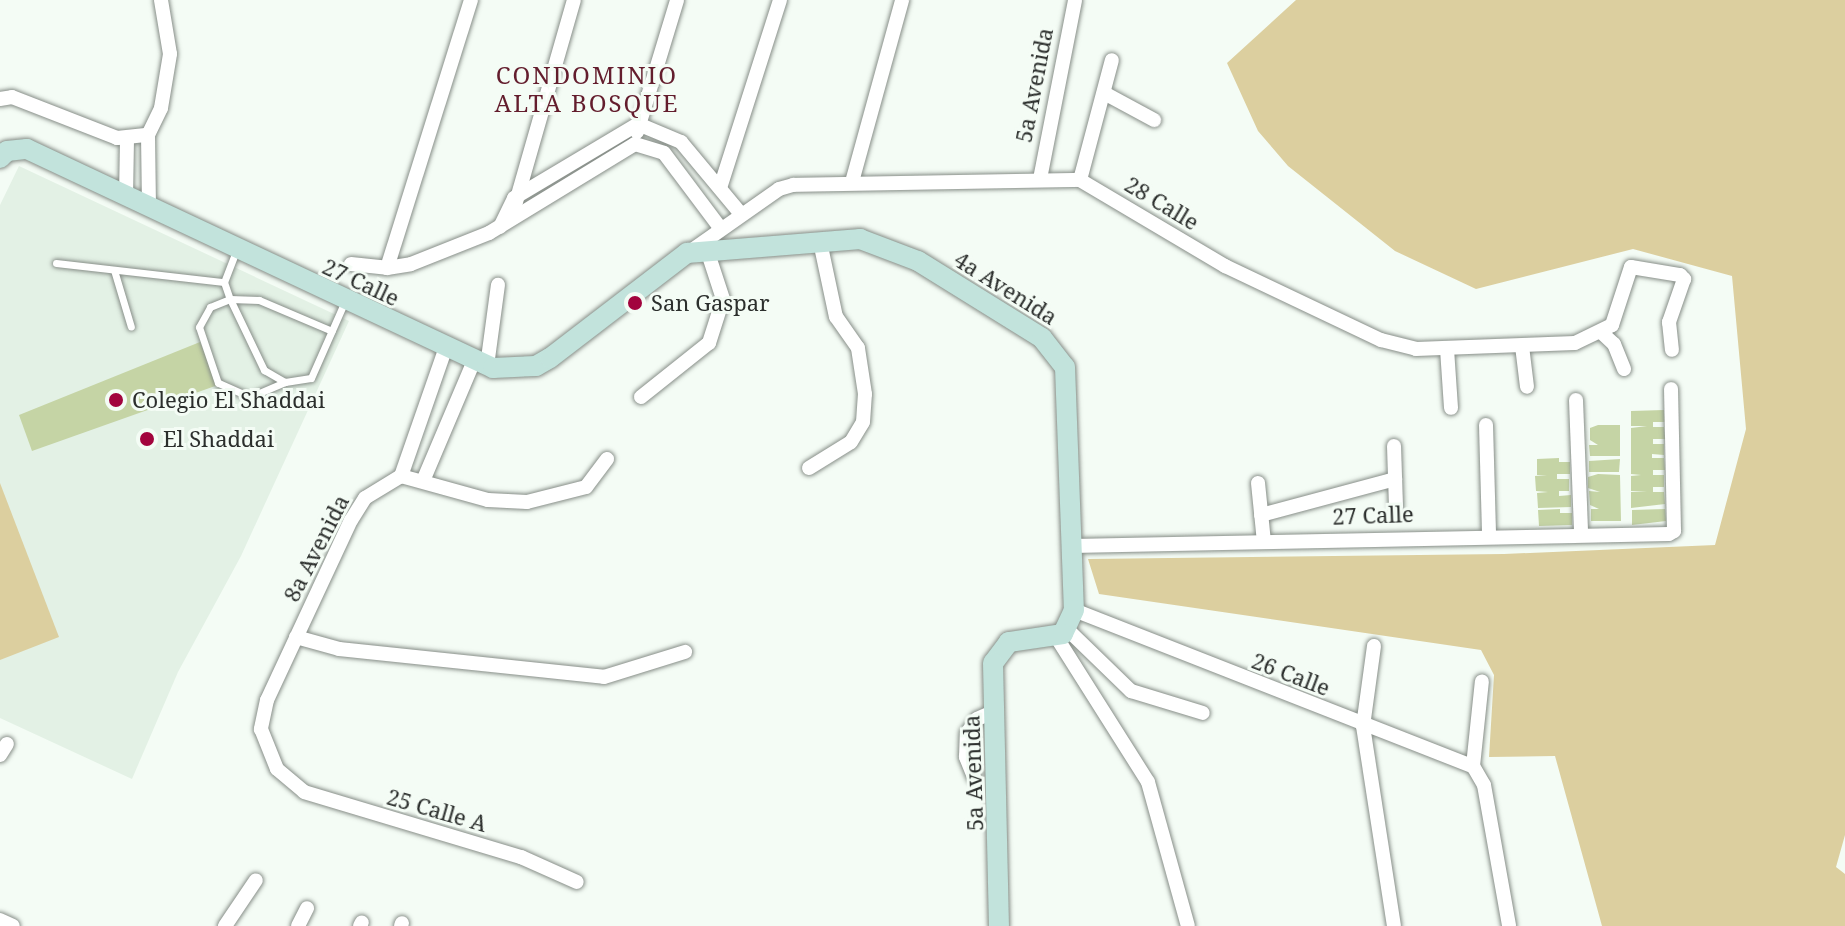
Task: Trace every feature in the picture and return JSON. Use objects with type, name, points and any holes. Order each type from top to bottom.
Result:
[{"type":"street","points":[[149,207],[148,135],[158,117],[170,54],[161,0]]},
{"type":"street","points":[[387,268],[471,0]]},
{"type":"street","points":[[500,227],[514,198],[574,0]]},
{"type":"street","points":[[351,264],[387,268],[411,264],[500,227],[524,216],[635,144],[638,124],[677,0]]},
{"type":"street","points":[[720,188],[780,0]]},
{"type":"street","points":[[852,182],[902,0]]},
{"type":"street","name":"5a Avenida","points":[[1040,179],[1075,0]]},
{"type":"street","points":[[1080,180],[1112,60]]},
{"type":"street","points":[[1104,93],[1154,120]]},
{"type":"street","points":[[0,98],[127,139],[148,135]]},
{"type":"street","points":[[514,198],[638,124],[671,134],[741,214]]},
{"type":"street","points":[[126,197],[127,139]]},
{"type":"street","points":[[635,144],[664,153],[721,229]]},
{"type":"street","name":"27 Calle","points":[[0,157],[10,150],[27,149],[236,251],[481,364],[536,366],[698,253]]},
{"type":"street","name":"28 Calle","points":[[698,253],[741,214],[793,185],[1080,180],[1225,266],[1381,340],[1416,349],[1522,346],[1575,343],[1607,329]]},
{"type":"street","points":[[514,198],[524,216]]},
{"type":"street","name":"4a Avenida","points":[[698,253],[860,239],[892,248],[1056,349],[1065,367],[1074,610],[1063,634]]},
{"type":"street","points":[[809,468],[851,442],[863,422],[865,394],[858,348],[836,317],[820,242]]},
{"type":"street","points":[[641,397],[709,343],[723,299],[698,253]]},
{"type":"street","points":[[1624,369],[1607,329],[1631,267],[1680,275],[1684,279],[1669,322],[1672,350]]},
{"type":"street","points":[[423,481],[481,364],[498,285]]},
{"type":"street","points":[[1522,346],[1527,387]]},
{"type":"street","points":[[446,347],[401,476],[488,500],[527,502],[579,491],[607,459]]},
{"type":"street","points":[[1447,349],[1451,408]]},
{"type":"street","name":"27 Calle","points":[[1072,546],[1674,531],[1671,389]]},
{"type":"street","points":[[1576,400],[1581,532]]},
{"type":"street","points":[[1486,425],[1489,535]]},
{"type":"street","points":[[1394,446],[1396,507]]},
{"type":"street","name":"8a Avenida","points":[[285,780],[261,729],[267,700],[365,498],[401,476]]},
{"type":"street","points":[[1261,515],[1395,479]]},
{"type":"street","points":[[1258,483],[1264,542]]},
{"type":"street","name":"26 Calle","points":[[1074,610],[1363,726],[1473,766]]},
{"type":"street","points":[[1063,634],[1131,691],[1203,713]]},
{"type":"street","points":[[1063,634],[1148,782],[1188,926]]},
{"type":"street","name":"5a Avenida","points":[[999,926],[996,654],[1009,642],[1063,634]]},
{"type":"street","points":[[296,637],[339,649],[604,677],[685,652]]},
{"type":"street","points":[[1374,646],[1363,726],[1394,926]]},
{"type":"street","points":[[1482,681],[1473,766],[1484,785],[1509,926]]},
{"type":"street","points":[[974,777],[966,757],[967,733],[977,719],[995,711]]},
{"type":"street","name":"25 Calle A","points":[[285,780],[327,801],[521,857],[577,882]]},
{"type":"street","points":[[225,926],[256,880]]},
{"type":"street","points":[[298,926],[307,908]]},
{"type":"street","points":[[0,920],[13,926]]},
{"type":"lane","points":[[236,251],[224,282],[230,299],[264,370],[285,382]]},
{"type":"lane","points":[[56,263],[224,282]]},
{"type":"lane","points":[[114,270],[131,327]]},
{"type":"lane","points":[[332,331],[259,300],[230,299],[210,307],[199,327],[218,383],[250,397],[285,382],[311,378],[332,331],[345,301]]},
{"type":"shaded area","points":[[1296,0],[1845,0],[1845,835],[1836,867],[1845,874],[1845,926],[1602,926],[1555,756],[1489,757],[1494,675],[1481,650],[1099,594],[1088,559],[1504,554],[1715,545],[1746,429],[1732,276],[1633,249],[1476,289],[1395,251],[1288,166],[1258,131],[1227,63]]},
{"type":"shaded area","name":"El Shaddai","points":[[19,166],[349,321],[241,556],[178,672],[132,779],[0,718],[0,205]]},
{"type":"shaded area","points":[[0,483],[59,637],[0,660]]},
{"type":"building","name":"Colegio El Shaddai","points":[[200,342],[218,385],[32,451],[19,415]]},
{"type":"building","points":[[1664,410],[1665,422],[1653,422],[1653,427],[1664,427],[1665,439],[1653,439],[1653,444],[1664,444],[1664,455],[1652,454],[1652,458],[1664,458],[1665,470],[1653,470],[1653,475],[1664,475],[1664,487],[1653,487],[1653,492],[1664,492],[1665,504],[1631,508],[1631,492],[1647,491],[1631,491],[1631,476],[1641,475],[1631,474],[1631,428],[1647,426],[1631,426],[1631,411]]},
{"type":"building","points":[[1620,425],[1620,456],[1590,456],[1589,445],[1598,445],[1590,440],[1590,428]]},
{"type":"building","points":[[1559,458],[1559,462],[1570,462],[1570,474],[1557,474],[1557,479],[1569,479],[1569,491],[1559,491],[1559,496],[1571,495],[1571,507],[1538,508],[1537,493],[1548,492],[1536,491],[1535,476],[1547,475],[1537,475],[1537,459]]},
{"type":"building","points":[[1620,459],[1619,472],[1589,472],[1589,461]]},
{"type":"building","points":[[1620,475],[1621,521],[1591,521],[1591,509],[1599,509],[1590,505],[1589,491],[1600,492],[1588,488],[1588,477]]},
{"type":"building","points":[[1560,509],[1560,513],[1572,513],[1572,525],[1539,526],[1538,510]]},
{"type":"building","points":[[1665,509],[1666,521],[1632,525],[1632,510]]},
{"type":"place","name":"San Gaspar","points":[[635,303]]},
{"type":"place","name":"Colegio El Shaddai","points":[[116,400]]},
{"type":"place","name":"El Shaddai","points":[[147,439]]},
{"type":"district","name":"CONDOMINIO ALTA BOSQUE","points":[[587,89]]}]
